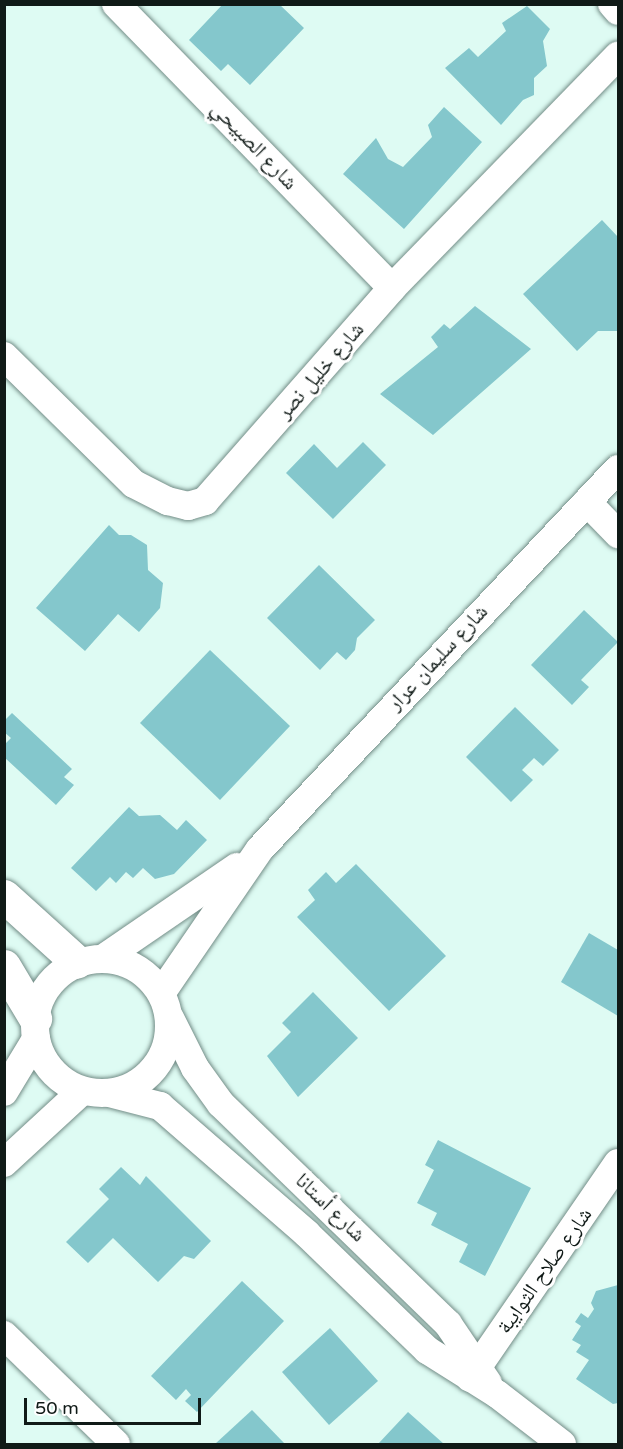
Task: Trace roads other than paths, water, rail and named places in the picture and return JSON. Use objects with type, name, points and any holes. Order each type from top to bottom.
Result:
[{"type":"street","name":"شارع الصبيحي","points":[[116,4],[392,288]]},
{"type":"street","points":[[612,4],[618,11]]},
{"type":"street","name":"شارع خليل نصر","points":[[4,356],[134,484],[188,506],[205,501],[224,483],[392,288],[618,56]]},
{"type":"street","name":"شارع سليمان عرار","points":[[91,960],[179,910],[260,849],[618,469]]},
{"type":"street","points":[[586,502],[618,534]]},
{"type":"street","name":"شارع سليمان عرار","points":[[166,1005],[260,849]]},
{"type":"street","points":[[4,896],[91,960]]},
{"type":"street","points":[[4,966],[36,1029],[45,1062],[61,1080],[95,1092],[134,1086],[155,1069],[168,1045],[166,1005],[147,974],[127,962],[91,960],[57,976],[42,995],[36,1029],[4,1092]]},
{"type":"street","name":"شارع أستانا","points":[[166,1005],[181,1044],[220,1104],[448,1324],[474,1373]]},
{"type":"street","points":[[4,1163],[95,1092]]},
{"type":"street","name":"شارع أستانا","points":[[95,1092],[160,1106],[307,1234],[427,1350],[474,1373],[496,1394],[562,1444]]},
{"type":"street","name":"شارع صلاح الثوايبة","points":[[474,1373],[618,1163]]},
{"type":"street","points":[[4,1335],[116,1444]]}]
